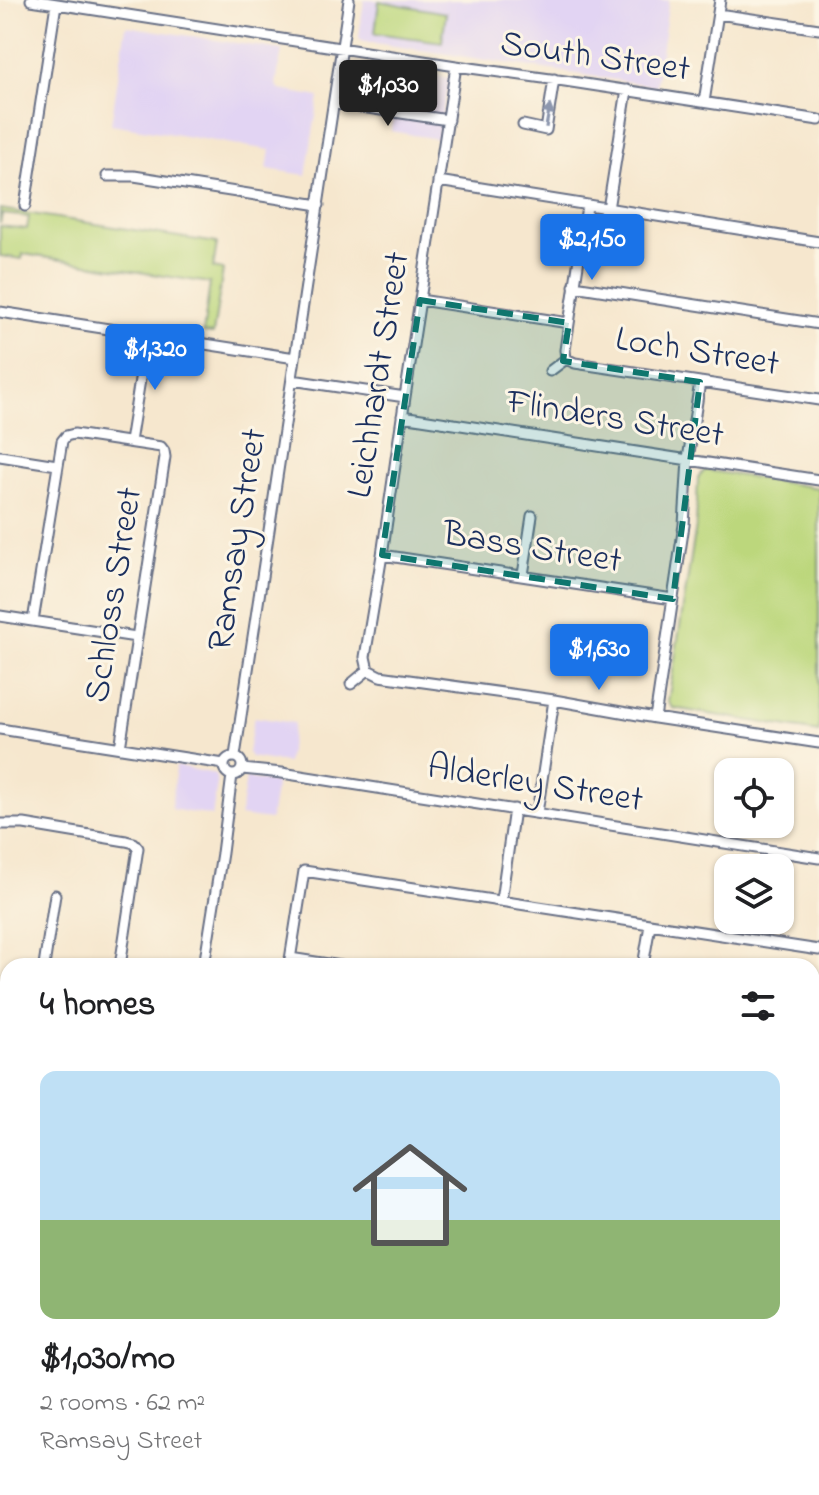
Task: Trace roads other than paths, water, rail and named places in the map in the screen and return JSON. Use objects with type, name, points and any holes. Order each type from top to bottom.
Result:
[{"type":"street","name":"South Street","points":[[31,0],[819,120]]},
{"type":"street","name":"Ramsay Street","points":[[235,756],[349,0]]},
{"type":"street","points":[[704,102],[720,0]]},
{"type":"street","points":[[25,206],[56,4]]},
{"type":"street","points":[[718,14],[819,29]]},
{"type":"street","name":"Leichhardt Street","points":[[368,670],[365,657],[456,66]]},
{"type":"street","points":[[523,125],[546,130],[554,79]]},
{"type":"street","points":[[608,209],[627,90]]},
{"type":"street","points":[[334,103],[448,120]]},
{"type":"street","points":[[107,176],[134,176],[319,205]]},
{"type":"street","points":[[438,181],[819,242]]},
{"type":"street","points":[[550,371],[566,359],[587,206]]},
{"type":"street","points":[[574,286],[819,324]]},
{"type":"street","points":[[420,300],[569,323]]},
{"type":"street","points":[[0,312],[295,358]]},
{"type":"street","points":[[33,621],[61,444],[66,436],[74,434],[130,442],[147,336]]},
{"type":"street","name":"Loch Street","points":[[566,359],[575,363],[819,400]]},
{"type":"street","points":[[292,380],[405,397]]},
{"type":"street","points":[[655,718],[684,525],[688,459],[700,382]]},
{"type":"street","name":"Flinders Street","points":[[402,416],[819,480]]},
{"type":"street","name":"Schloss Street","points":[[120,748],[165,457],[161,447],[130,442]]},
{"type":"street","points":[[0,456],[57,465]]},
{"type":"street","points":[[523,575],[532,516]]},
{"type":"street","name":"Bass Street","points":[[382,555],[673,599]]},
{"type":"street","points":[[0,616],[136,637]]},
{"type":"street","points":[[351,684],[368,670],[380,676],[554,700],[819,743]]},
{"type":"street","points":[[537,813],[554,700]]},
{"type":"street","points":[[0,729],[224,764]]},
{"type":"street","points":[[235,756],[242,762],[242,769],[232,775],[225,771],[224,764],[228,757],[235,756]]},
{"type":"street","name":"Alderley Street","points":[[242,769],[819,858]]},
{"type":"street","points":[[205,958],[232,775]]},
{"type":"street","points":[[501,901],[514,809]]},
{"type":"street","points":[[0,824],[24,824],[134,843],[138,848],[121,958]]},
{"type":"street","points":[[290,958],[301,868],[819,950]]},
{"type":"street","points":[[45,958],[55,895]]},
{"type":"street","points":[[644,958],[650,925]]}]
